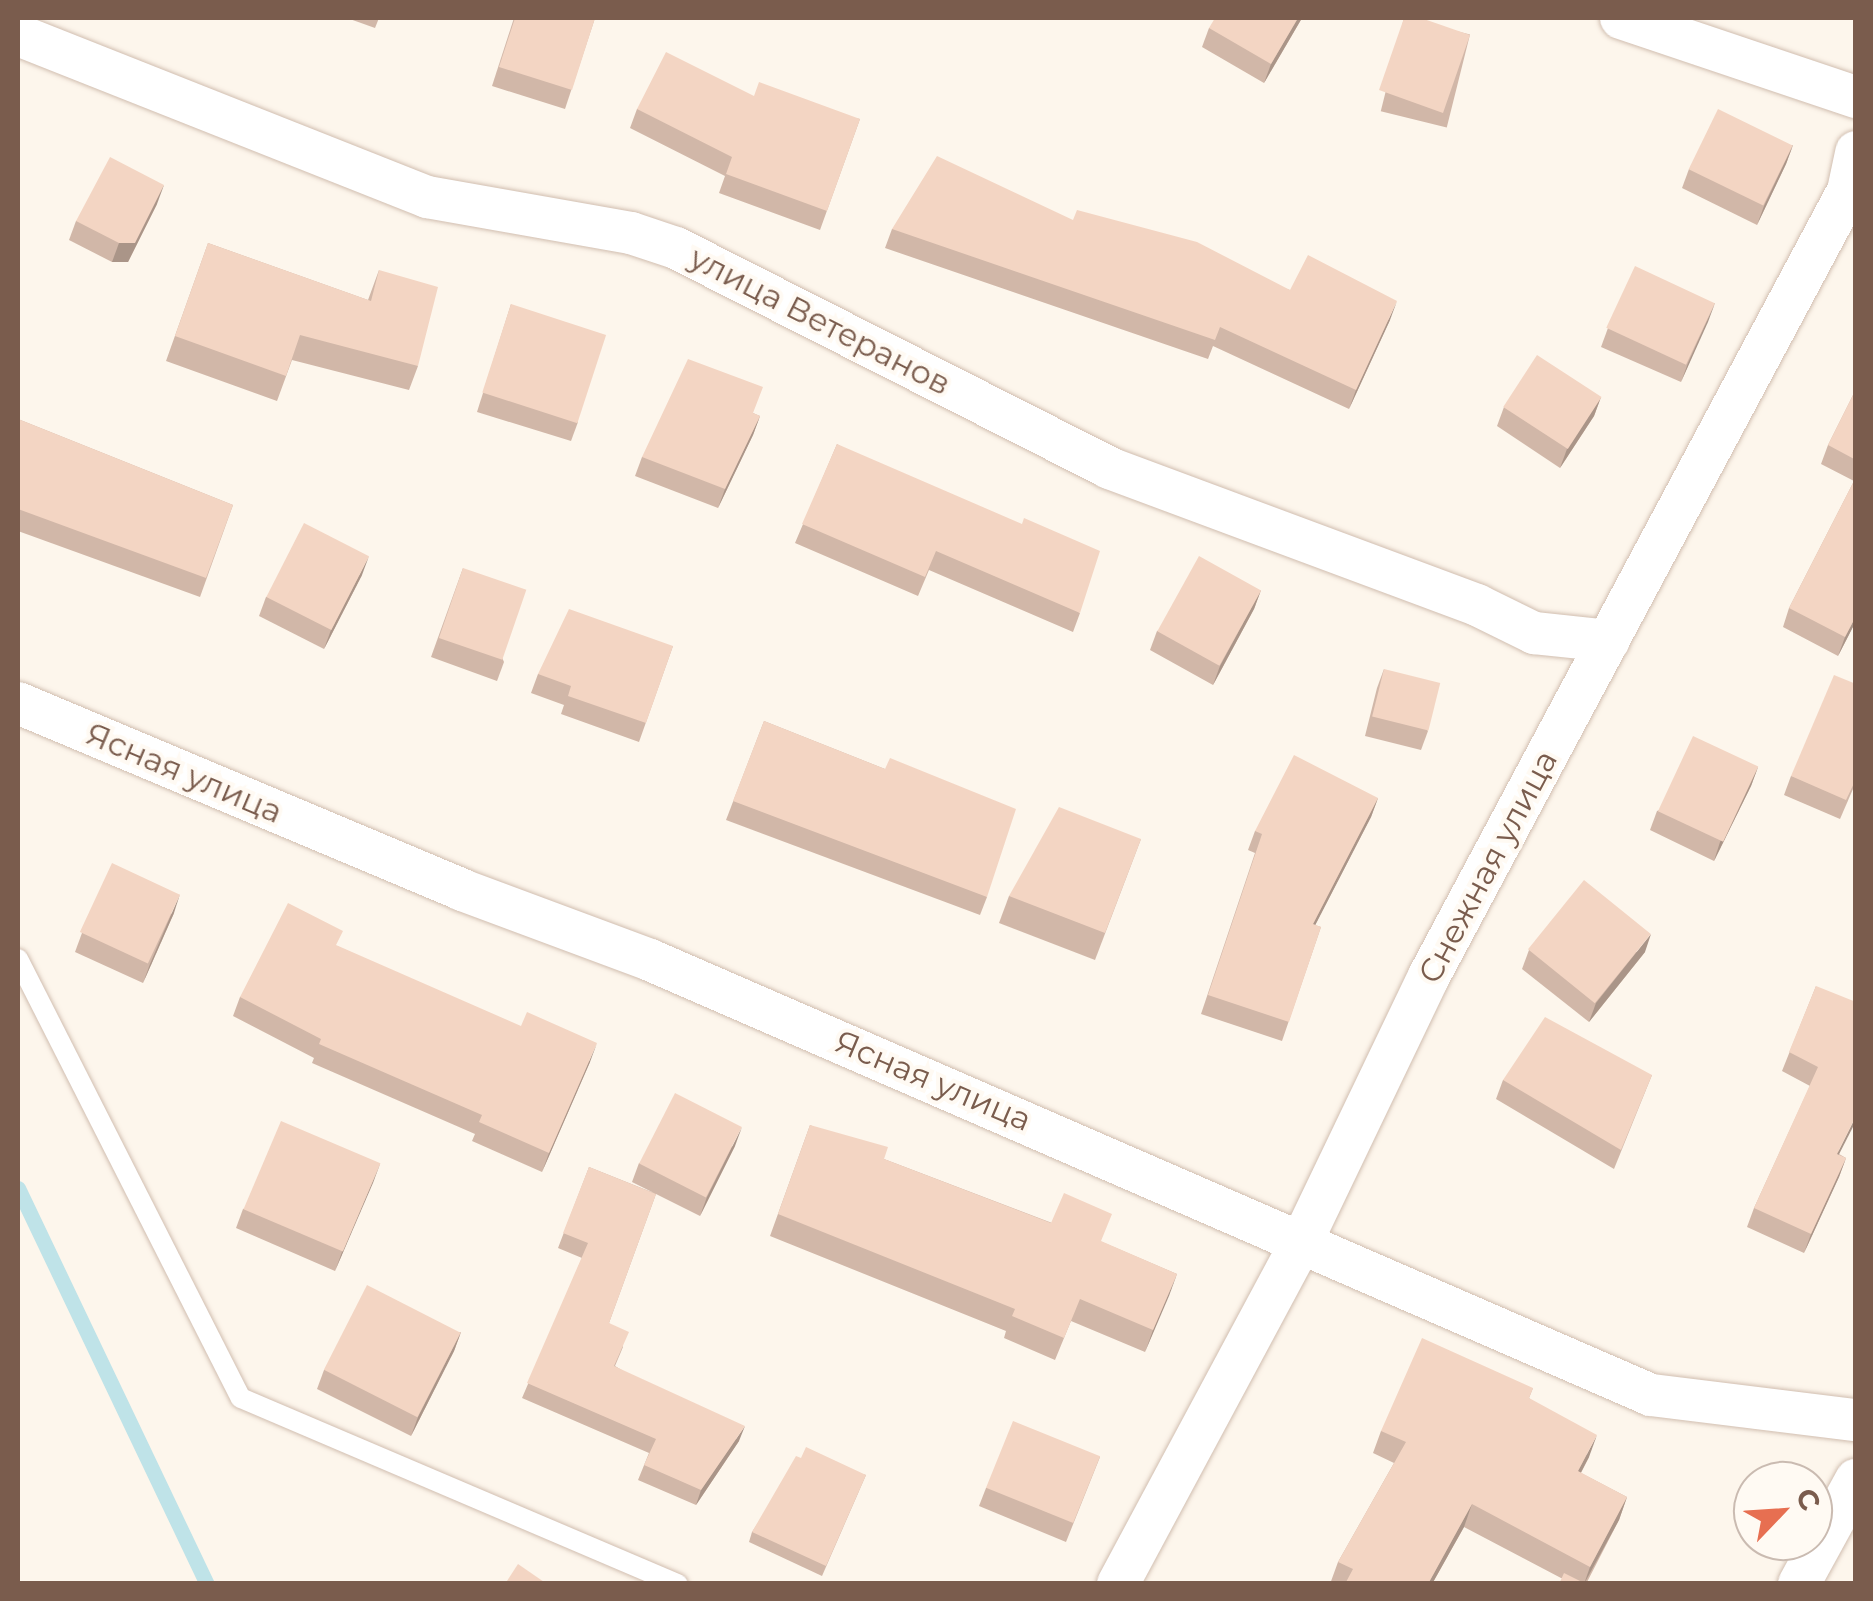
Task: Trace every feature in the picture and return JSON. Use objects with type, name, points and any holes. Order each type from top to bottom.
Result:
[{"type":"street","points":[[1621,18],[1856,97]]},
{"type":"street","name":"улица Ветеранов","points":[[18,35],[427,197],[631,233],[676,248],[1108,468],[1477,605],[1534,633],[1609,641]]},
{"type":"street","name":"Снежная улица","points":[[1118,1584],[1303,1239],[1429,976],[1848,191],[1856,152]]},
{"type":"street","name":"Ясная улица","points":[[18,703],[462,890],[650,960],[1303,1239],[1651,1395],[1856,1420]]},
{"type":"street","points":[[1799,1584],[1856,1480]]},
{"type":"lane","points":[[18,959],[241,1398],[678,1584]]},
{"type":"building","points":[[515,18],[595,18],[572,90],[499,67]]},
{"type":"building","points":[[1215,18],[1298,18],[1271,64],[1209,28]]},
{"type":"building","points":[[1404,18],[1421,18],[1470,35],[1443,113],[1379,90]]},
{"type":"building","points":[[666,52],[754,96],[759,82],[860,119],[827,211],[726,174],[732,157],[637,109]]},
{"type":"building","points":[[1718,109],[1793,145],[1763,206],[1689,169]]},
{"type":"building","points":[[937,156],[1073,220],[1077,210],[1197,242],[1290,290],[1308,255],[1397,301],[1356,390],[1220,327],[1215,340],[892,229]]},
{"type":"building","points":[[110,157],[164,185],[135,243],[119,243],[76,221]]},
{"type":"building","points":[[208,243],[371,301],[379,270],[438,287],[418,366],[300,335],[286,376],[175,336]]},
{"type":"building","points":[[1635,266],[1715,303],[1686,365],[1606,328]]},
{"type":"building","points":[[511,304],[606,335],[577,423],[482,392]]},
{"type":"building","points":[[1537,355],[1602,397],[1568,449],[1503,407]]},
{"type":"building","points":[[688,359],[763,387],[753,413],[760,416],[725,489],[642,457]]},
{"type":"building","points":[[1856,389],[1856,460],[1828,445]]},
{"type":"building","points":[[18,419],[233,505],[206,578],[18,509]]},
{"type":"building","points":[[837,444],[1022,524],[1024,518],[1100,551],[1080,613],[936,551],[925,577],[802,524]]},
{"type":"building","points":[[1856,477],[1856,616],[1845,637],[1789,608]]},
{"type":"building","points":[[304,523],[369,556],[331,630],[266,597]]},
{"type":"building","points":[[1199,556],[1261,590],[1219,666],[1157,631]]},
{"type":"building","points":[[463,568],[526,590],[502,660],[439,638]]},
{"type":"building","points":[[569,609],[673,646],[646,723],[568,696],[571,686],[538,674]]},
{"type":"building","points":[[1384,669],[1440,683],[1428,731],[1372,717]]},
{"type":"building","points":[[1834,675],[1856,684],[1856,779],[1846,800],[1791,776]]},
{"type":"building","points":[[764,721],[885,769],[890,758],[1016,809],[987,897],[733,801]]},
{"type":"building","points":[[1693,736],[1758,766],[1723,842],[1658,811]]},
{"type":"building","points":[[1294,755],[1378,798],[1313,924],[1321,927],[1289,1022],[1208,995],[1262,834],[1255,831]]},
{"type":"building","points":[[1059,807],[1141,839],[1105,933],[1009,896]]},
{"type":"building","points":[[112,863],[180,895],[148,964],[80,932]]},
{"type":"building","points":[[1584,880],[1651,934],[1595,1003],[1528,949]]},
{"type":"building","points":[[288,903],[343,931],[336,945],[521,1026],[527,1012],[597,1043],[549,1153],[479,1122],[482,1115],[319,1044],[321,1039],[240,997]]},
{"type":"building","points":[[1816,986],[1856,1002],[1856,1116],[1837,1154],[1846,1158],[1811,1234],[1754,1208],[1818,1067],[1789,1052]]},
{"type":"building","points":[[1545,1017],[1652,1075],[1621,1150],[1503,1080]]},
{"type":"building","points":[[675,1093],[742,1127],[706,1197],[639,1163]]},
{"type":"building","points":[[281,1121],[380,1163],[343,1252],[243,1209]]},
{"type":"building","points":[[810,1125],[888,1147],[884,1159],[1051,1223],[1064,1193],[1112,1214],[1101,1241],[1177,1274],[1153,1330],[1080,1299],[1064,1338],[1012,1316],[1015,1309],[778,1214]]},
{"type":"building","points":[[589,1167],[656,1194],[609,1323],[629,1332],[614,1366],[745,1426],[701,1490],[644,1465],[656,1439],[527,1383],[588,1243],[563,1233]]},
{"type":"building","points":[[367,1285],[461,1333],[417,1417],[324,1370]]},
{"type":"building","points":[[1422,1338],[1533,1388],[1529,1398],[1597,1435],[1578,1471],[1627,1497],[1590,1567],[1472,1504],[1428,1584],[1345,1584],[1353,1569],[1338,1562],[1406,1442],[1381,1431]]},
{"type":"building","points":[[1013,1421],[1100,1456],[1073,1523],[986,1488]]},
{"type":"building","points":[[806,1447],[866,1475],[826,1566],[752,1532],[796,1456],[801,1458]]},
{"type":"building","points":[[518,1564],[547,1584],[505,1584]]},
{"type":"building","points":[[1564,1573],[1586,1584],[1559,1584]]},
{"type":"waterway","points":[[18,1188],[207,1584]]}]
